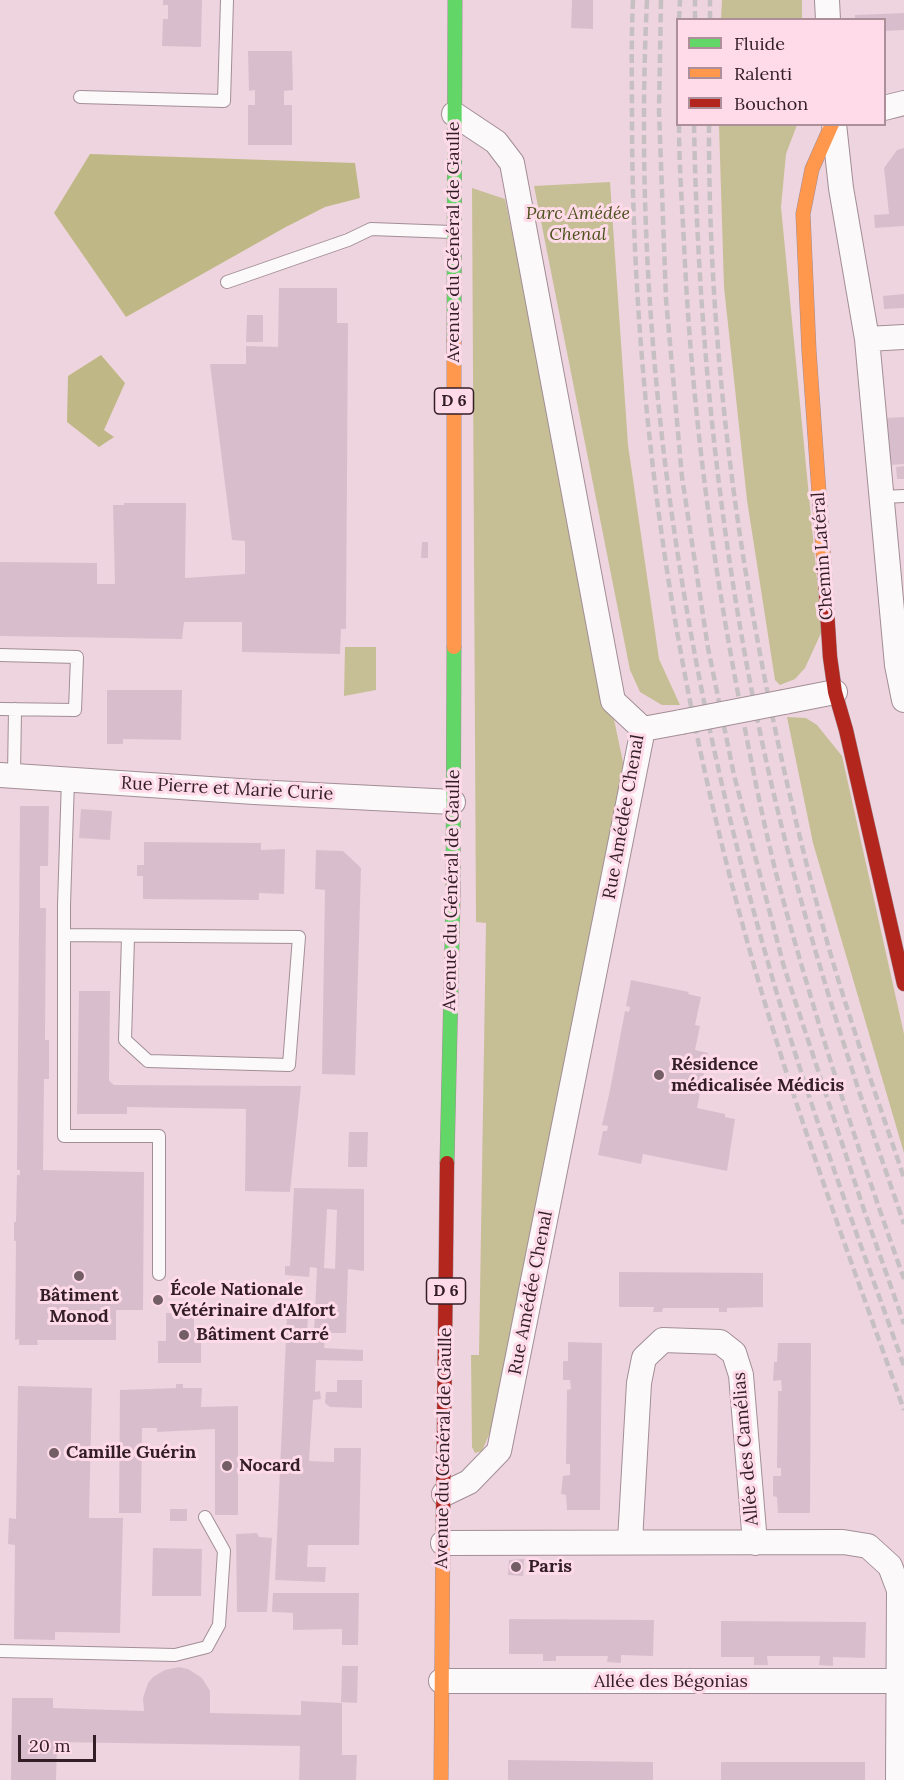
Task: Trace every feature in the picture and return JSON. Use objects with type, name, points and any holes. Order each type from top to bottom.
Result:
[{"type":"main road","name":"Avenue du Général de Gaulle","points":[[441,1780],[453,802],[455,0]]},
{"type":"main road","name":"Chemin Latéral","points":[[832,126],[812,169],[803,213],[809,351],[830,657],[835,692],[846,730],[904,984]]},
{"type":"street","points":[[827,0],[828,18]]},
{"type":"street","points":[[886,108],[904,103]]},
{"type":"street","name":"Rue Amédée Chenal","points":[[444,1494],[469,1482],[499,1451],[643,729],[613,701],[512,163],[496,142],[454,114]]},
{"type":"street","name":"Chemin Latéral","points":[[833,126],[841,188],[893,496],[897,665],[904,700]]},
{"type":"street","points":[[867,339],[904,337]]},
{"type":"street","points":[[643,729],[835,692]]},
{"type":"street","name":"Rue Pierre et Marie Curie","points":[[7,776],[453,802]]},
{"type":"street","name":"Allée des Camélias","points":[[630,1541],[639,1383],[642,1366],[644,1358],[663,1340],[672,1340],[720,1342],[734,1353],[741,1374],[754,1543]]},
{"type":"street","name":"Allée des Camélias","points":[[443,1543],[843,1542],[868,1546],[890,1566],[899,1590],[900,1681]]},
{"type":"street","name":"Allée des Bégonias","points":[[441,1681],[900,1681]]},
{"type":"street","points":[[898,1780],[900,1681]]},
{"type":"lane","points":[[80,97],[224,100],[227,0]]},
{"type":"lane","points":[[227,282],[348,240],[371,229],[453,232]]},
{"type":"lane","points":[[0,655],[76,657],[75,710],[0,709]]},
{"type":"lane","points":[[7,776],[15,709]]},
{"type":"lane","points":[[68,779],[64,935],[63,1136],[159,1136],[159,1274]]},
{"type":"lane","points":[[64,935],[299,937],[289,1065],[148,1061],[125,1040],[128,937]]},
{"type":"lane","points":[[0,1651],[175,1655],[207,1647],[219,1625],[224,1551],[205,1517]]},
{"type":"green space","points":[[722,0],[802,0],[802,18],[721,18]]},
{"type":"green space","points":[[719,126],[797,126],[786,154],[781,207],[822,631],[805,668],[795,679],[780,685],[775,680],[747,500],[724,287]]},
{"type":"green space","name":"Parc Amédée Chenal","points":[[610,182],[628,445],[659,659],[680,705],[662,705],[640,692],[630,670],[534,186]]},
{"type":"green space","points":[[472,188],[505,199],[624,767],[491,1430],[482,1451],[475,1453],[472,1447],[471,1355],[479,1355],[486,923],[476,922]]},
{"type":"green space","points":[[345,647],[376,647],[376,690],[344,696]]},
{"type":"green space","points":[[787,717],[806,718],[817,725],[842,756],[904,1034],[904,1153],[813,843]]},
{"type":"shaded area","points":[[90,154],[355,163],[360,198],[325,207],[126,317],[54,213]]},
{"type":"shaded area","points":[[101,355],[125,383],[104,430],[114,437],[99,447],[67,422],[68,376]]},
{"type":"building","points":[[163,0],[202,0],[201,47],[162,46],[163,19],[168,19],[168,5],[163,5]]},
{"type":"building","points":[[572,0],[593,0],[593,29],[571,28]]},
{"type":"building","points":[[904,13],[904,30],[886,31],[886,18],[855,18],[855,15]]},
{"type":"building","points":[[248,51],[292,51],[293,90],[284,91],[284,105],[292,105],[292,145],[248,145],[248,105],[255,105],[255,90],[249,91]]},
{"type":"building","points":[[904,148],[904,226],[875,228],[874,215],[889,214],[884,168],[897,150]]},
{"type":"building","points":[[279,288],[337,288],[337,323],[348,323],[346,629],[341,629],[340,654],[242,652],[242,622],[184,622],[182,639],[0,636],[0,562],[97,563],[97,584],[115,584],[113,505],[186,503],[185,578],[245,574],[245,541],[232,540],[210,364],[246,364],[246,346],[278,347]]},
{"type":"building","points":[[904,294],[904,308],[884,309],[883,296]]},
{"type":"building","points":[[247,315],[263,315],[263,342],[246,342]]},
{"type":"building","points":[[904,417],[904,464],[890,465],[885,418]]},
{"type":"building","points":[[904,466],[904,479],[897,479],[896,467]]},
{"type":"building","points":[[422,542],[428,542],[428,558],[421,558]]},
{"type":"building","points":[[107,690],[182,690],[181,740],[123,739],[123,744],[107,744]]},
{"type":"building","name":"Bâtiment Monod","points":[[20,806],[49,806],[48,866],[40,866],[40,908],[46,908],[45,1040],[49,1040],[49,1079],[44,1079],[43,1170],[144,1172],[143,1310],[116,1310],[116,1340],[37,1340],[38,1345],[19,1345],[19,1339],[15,1340],[16,1241],[14,1241],[14,1222],[16,1222],[17,1175],[20,1175],[20,1170],[17,1170]]},
{"type":"building","points":[[81,809],[112,811],[110,840],[79,838]]},
{"type":"building","points":[[144,842],[261,843],[261,850],[285,849],[284,894],[259,893],[259,900],[143,899],[143,876],[137,876],[137,865],[144,865]]},
{"type":"building","points":[[316,850],[343,851],[361,868],[355,1075],[322,1074],[325,890],[315,889]]},
{"type":"building","name":"Résidence médicalisée Médicis","points":[[631,980],[689,992],[688,994],[701,997],[695,1025],[700,1026],[695,1050],[708,1053],[697,1108],[725,1114],[725,1117],[735,1119],[727,1171],[643,1154],[641,1164],[598,1155],[603,1131],[607,1131],[608,1126],[602,1125],[625,1011],[629,1012],[630,1007],[626,1006]]},
{"type":"building","points":[[79,991],[110,991],[109,1081],[114,1085],[301,1086],[290,1192],[245,1191],[246,1109],[127,1107],[127,1114],[77,1114]]},
{"type":"building","points":[[349,1132],[368,1132],[367,1167],[348,1167]]},
{"type":"building","points":[[294,1188],[364,1189],[364,1271],[348,1269],[346,1333],[317,1333],[317,1341],[325,1341],[324,1348],[363,1350],[363,1361],[316,1360],[315,1392],[320,1391],[321,1399],[313,1400],[309,1461],[334,1462],[334,1448],[361,1448],[359,1545],[308,1545],[307,1567],[326,1567],[325,1582],[275,1580],[287,1316],[308,1317],[307,1332],[314,1332],[317,1268],[310,1267],[309,1277],[285,1275],[285,1266],[290,1266]],"holes":[[[327,1209],[337,1210],[335,1269],[324,1268]]]},
{"type":"building","points":[[619,1272],[763,1273],[763,1307],[727,1308],[727,1312],[719,1312],[719,1308],[663,1308],[662,1312],[653,1312],[654,1307],[619,1307]]},
{"type":"building","name":"Bâtiment Carré","points":[[166,1313],[194,1313],[194,1329],[201,1329],[201,1363],[158,1363],[158,1341],[166,1341]]},
{"type":"building","points":[[568,1342],[602,1343],[600,1510],[567,1510],[566,1495],[561,1494],[563,1476],[570,1475],[570,1464],[566,1464],[567,1390],[571,1389],[570,1380],[563,1380],[563,1361],[568,1361]]},
{"type":"building","points":[[778,1343],[811,1343],[810,1513],[778,1513],[777,1497],[773,1496],[773,1476],[781,1476],[781,1468],[777,1468],[778,1391],[782,1391],[781,1380],[773,1381]]},
{"type":"building","points":[[337,1380],[362,1380],[362,1408],[330,1407],[325,1403],[326,1392],[337,1392]]},
{"type":"building","name":"Nocard","points":[[176,1384],[183,1384],[183,1388],[202,1388],[201,1407],[238,1406],[238,1515],[215,1515],[215,1429],[157,1432],[157,1428],[142,1428],[141,1513],[119,1513],[120,1390],[176,1388]]},
{"type":"building","name":"Camille Guérin","points":[[18,1386],[92,1388],[89,1518],[123,1518],[120,1633],[55,1632],[55,1640],[14,1639],[15,1545],[8,1544],[9,1518],[16,1519]]},
{"type":"building","points":[[170,1509],[187,1509],[187,1521],[170,1521]]},
{"type":"building","points":[[257,1533],[259,1537],[272,1538],[267,1612],[237,1612],[236,1534]]},
{"type":"building","points":[[153,1548],[202,1549],[201,1596],[152,1596]]},
{"type":"building","name":"Paris","points":[[524,1559],[523,1576],[508,1575],[509,1560]]},
{"type":"building","points":[[273,1593],[359,1593],[358,1645],[342,1645],[342,1629],[293,1630],[293,1613],[272,1612]]},
{"type":"building","points":[[509,1619],[654,1620],[653,1656],[621,1655],[621,1663],[607,1662],[608,1656],[556,1656],[556,1661],[543,1661],[543,1654],[509,1654]]},
{"type":"building","points":[[721,1621],[866,1622],[865,1658],[833,1657],[833,1666],[819,1665],[820,1656],[767,1656],[768,1665],[754,1665],[754,1657],[721,1657]]},
{"type":"building","points":[[342,1666],[358,1666],[357,1703],[341,1702]]},
{"type":"building","points":[[179,1667],[188,1669],[202,1678],[210,1691],[210,1713],[301,1715],[301,1701],[342,1703],[342,1755],[357,1755],[356,1780],[299,1780],[300,1746],[57,1742],[56,1780],[11,1780],[12,1698],[53,1698],[53,1708],[144,1711],[143,1698],[148,1683],[165,1670]]},
{"type":"building","points":[[508,1760],[653,1762],[653,1780],[508,1780]]},
{"type":"building","points":[[721,1762],[865,1762],[865,1780],[721,1780]]},
{"type":"railway","points":[[633,0],[634,234],[641,343],[651,451],[665,558],[683,665],[730,877],[775,1037],[847,1251],[904,1410]]},
{"type":"railway","points":[[647,0],[644,122],[647,244],[655,366],[668,488],[687,609],[710,729],[737,848],[769,966],[816,1117],[904,1366]]},
{"type":"railway","points":[[661,0],[659,111],[666,299],[682,477],[708,648],[734,775],[784,967],[904,1324]]},
{"type":"railway","points":[[679,18],[680,0]]},
{"type":"railway","points":[[695,0],[695,18]]},
{"type":"railway","points":[[710,0],[710,18]]},
{"type":"railway","points":[[679,126],[687,302],[697,419],[720,593],[741,709],[767,835],[805,979],[836,1080],[904,1279]]},
{"type":"railway","points":[[694,126],[701,287],[715,449],[737,610],[751,690],[782,827],[813,942],[847,1055],[904,1224]]},
{"type":"railway","points":[[709,126],[711,229],[717,334],[727,438],[758,646],[779,749],[830,952],[904,1178]]},
{"type":"traffic: fast","points":[[454,341],[455,0]]},
{"type":"traffic: fast","points":[[447,1163],[453,899],[454,647]]},
{"type":"traffic: slow","points":[[824,564],[809,351],[803,214],[812,169],[831,126]]},
{"type":"traffic: slow","points":[[454,341],[454,647]]},
{"type":"traffic: slow","points":[[441,1780],[443,1520]]},
{"type":"traffic: jam","points":[[824,564],[830,657],[835,692],[846,730],[904,984]]},
{"type":"traffic: jam","points":[[443,1520],[447,1163]]},
{"type":"place","name":"Résidence médicalisée Médicis","points":[[659,1075]]},
{"type":"place","name":"Bâtiment Monod","points":[[79,1276]]},
{"type":"place","name":"École Nationale Vétérinaire d'Alfort","points":[[158,1300]]},
{"type":"place","name":"Bâtiment Carré","points":[[184,1335]]},
{"type":"place","name":"Camille Guérin","points":[[54,1453]]},
{"type":"place","name":"Nocard","points":[[227,1466]]},
{"type":"place","name":"Paris","points":[[516,1567]]}]
